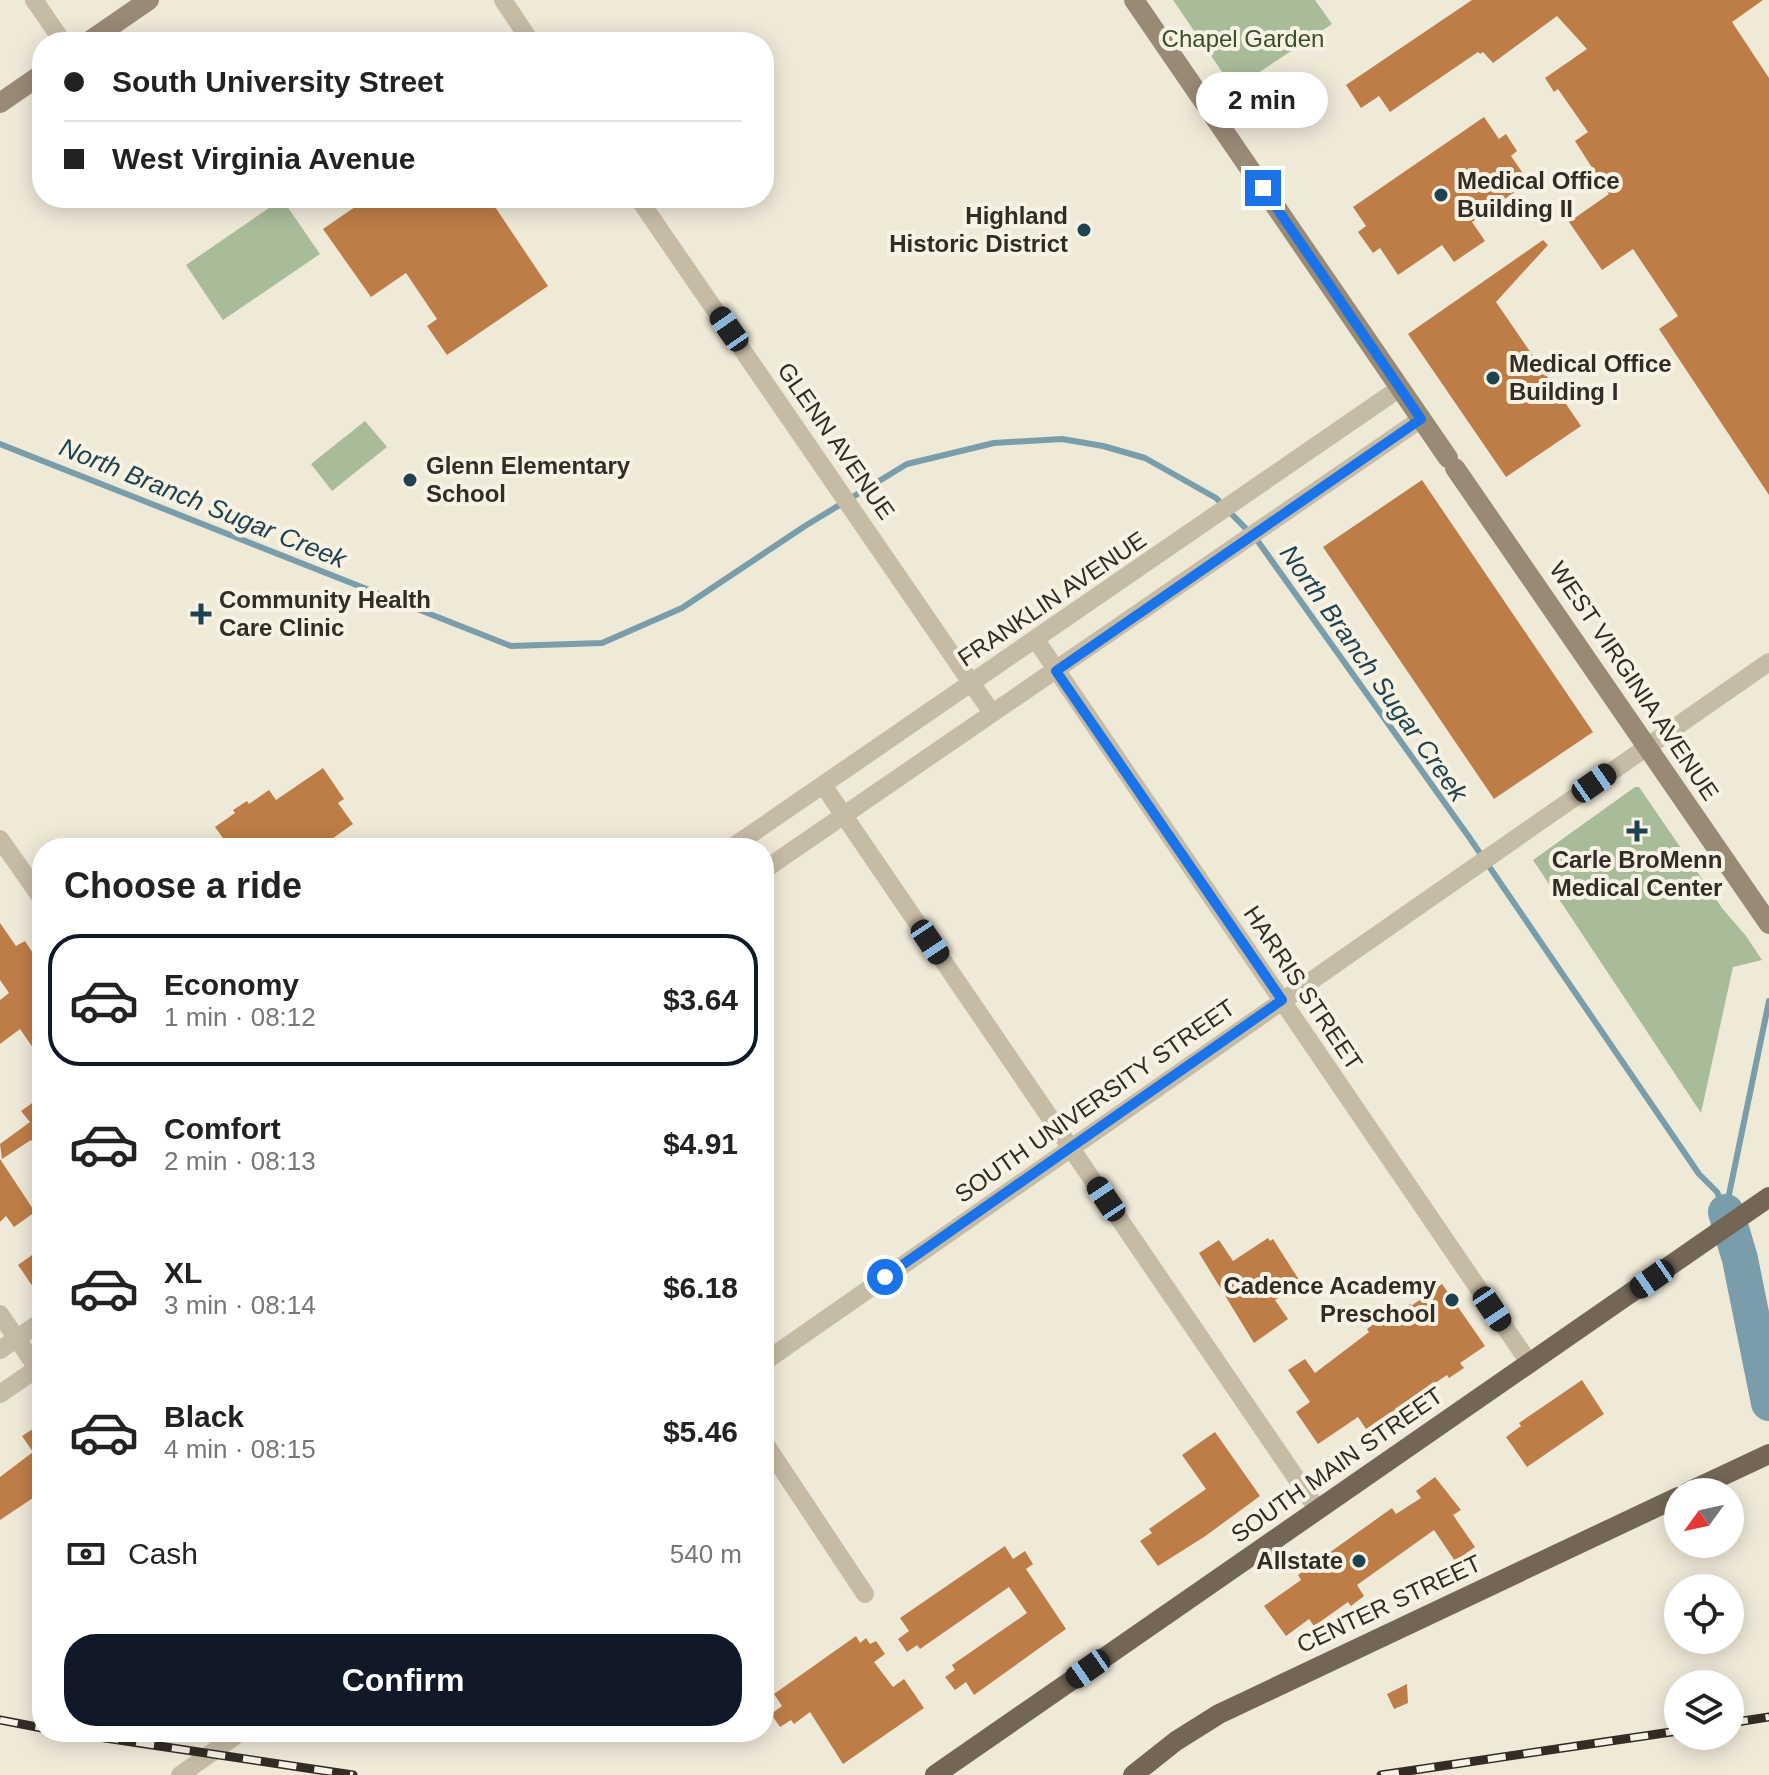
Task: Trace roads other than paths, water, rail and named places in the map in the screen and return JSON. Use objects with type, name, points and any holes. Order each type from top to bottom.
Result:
[{"type":"main road","name":"SOUTH MAIN STREET","points":[[935,1775],[1769,1197]]},
{"type":"main road","points":[[1718,1478],[1769,1454]]},
{"type":"main road","name":"CENTER STREET","points":[[1133,1775],[1176,1741],[1219,1714],[1664,1504]]},
{"type":"street","points":[[34,0],[56,32]]},
{"type":"street","points":[[103,32],[149,0]]},
{"type":"street","points":[[503,0],[524,32]]},
{"type":"street","name":"WEST VIRGINIA AVENUE","points":[[1134,0],[1769,924]]},
{"type":"street","points":[[0,103],[32,81]]},
{"type":"street","name":"GLENN AVENUE","points":[[645,208],[992,713]]},
{"type":"street","name":"FRANKLIN AVENUE","points":[[746,838],[1400,388]]},
{"type":"street","points":[[774,863],[1421,419]]},
{"type":"street","name":"HARRIS STREET","points":[[1036,640],[1530,1364]]},
{"type":"street","name":"SOUTH UNIVERSITY STREET","points":[[774,1355],[1769,662]]},
{"type":"street","points":[[823,785],[1318,1510]]},
{"type":"street","points":[[0,839],[32,885]]},
{"type":"street","points":[[0,1314],[32,1357]]},
{"type":"street","points":[[0,1350],[32,1328]]},
{"type":"street","points":[[0,1394],[32,1372]]},
{"type":"street","points":[[774,1457],[865,1594]]},
{"type":"street","points":[[180,1775],[227,1742]]},
{"type":"waterway","name":"North Branch Sugar Creek","points":[[0,444],[511,646],[602,643],[682,608],[805,526],[907,464],[994,443],[1062,439],[1145,458],[1216,498],[1257,540],[1469,837],[1699,1174],[1717,1192],[1726,1212]]},
{"type":"waterway","points":[[1726,1209],[1769,1001]]},
{"type":"waterway","points":[[1726,1212],[1740,1259],[1769,1403]]},
{"type":"railway","points":[[1744,1721],[1769,1717]]},
{"type":"railway","points":[[0,1720],[32,1726]]},
{"type":"railway","points":[[1381,1775],[1664,1733]]},
{"type":"railway","points":[[132,1742],[353,1775]]},
{"type":"place","name":"Medical Office Building II","points":[[1441,195]]},
{"type":"place","name":"Highland Historic District","points":[[1084,230]]},
{"type":"place","name":"Medical Office Building I","points":[[1493,378]]},
{"type":"place","name":"Glenn Elementary School","points":[[410,480]]},
{"type":"place","name":"Community Health Care Clinic","points":[[201,614]]},
{"type":"place","name":"Carle BroMenn Medical Center","points":[[1637,831]]},
{"type":"place","name":"Cadence Academy Preschool","points":[[1452,1300]]},
{"type":"place","name":"Allstate","points":[[1359,1561]]},
{"type":"park label","name":"Chapel Garden","points":[[1243,39]]}]
